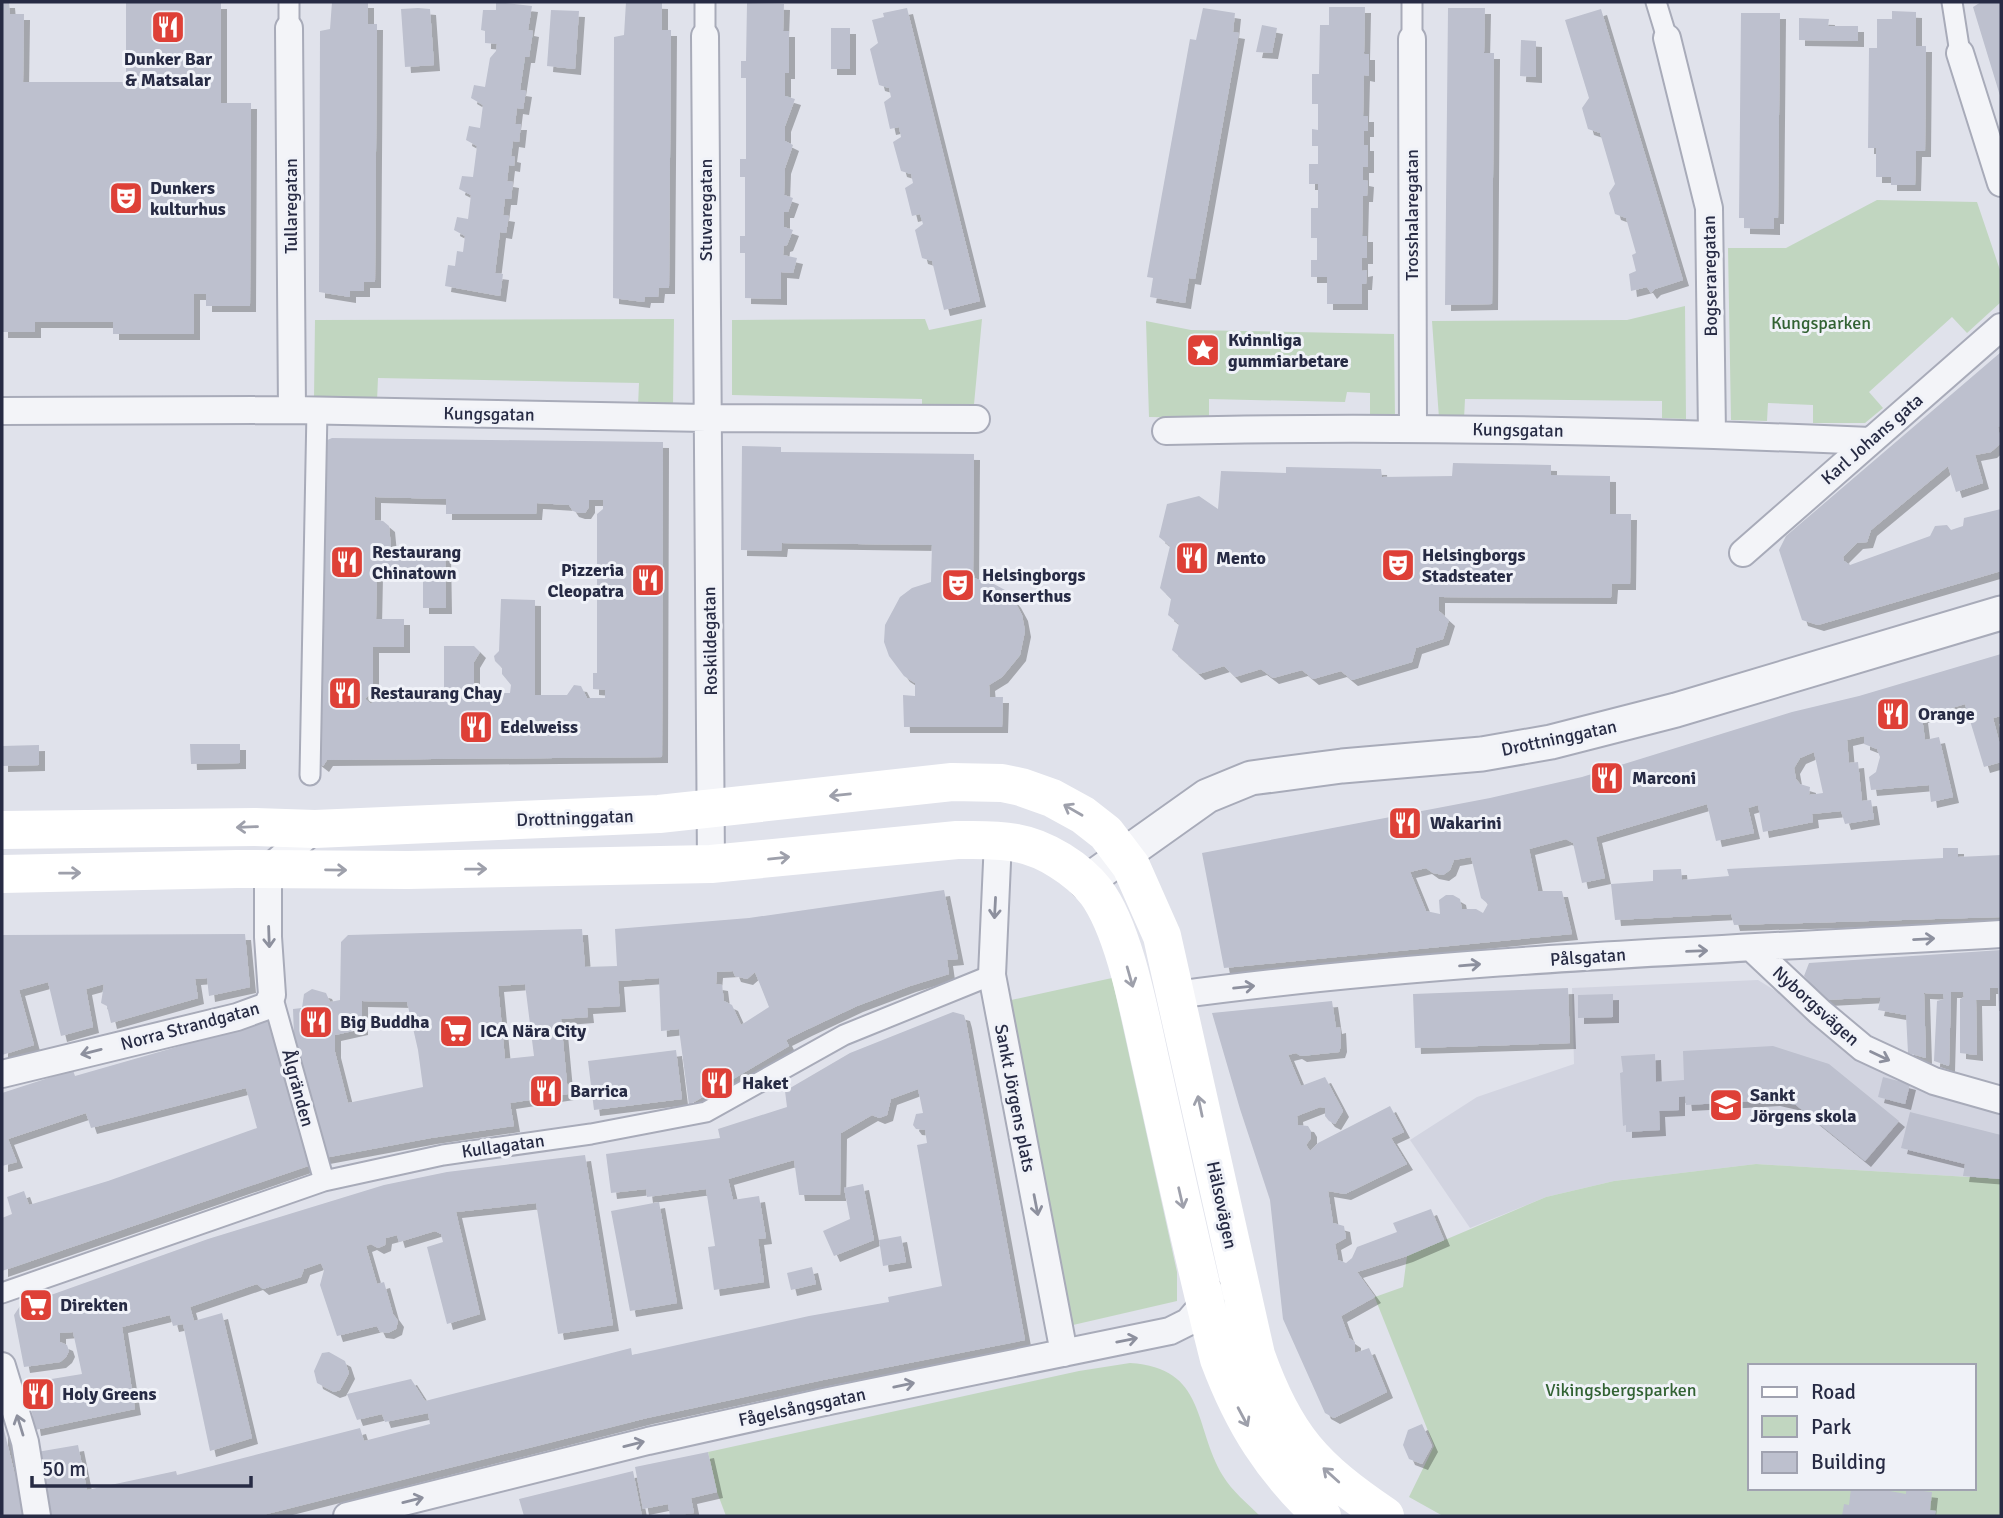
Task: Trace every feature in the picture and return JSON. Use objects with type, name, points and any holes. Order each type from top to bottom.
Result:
[{"type":"main road","name":"Drottninggatan","points":[[2,830],[255,827],[315,829],[659,814],[951,782],[1002,783],[1034,791],[1068,806],[1106,833],[1124,854]]},
{"type":"main road","points":[[2,874],[711,864],[957,840],[998,840],[1019,843],[1037,850],[1071,868],[1096,892],[1110,918],[1133,989],[1219,1359],[1238,1407],[1251,1431],[1286,1480],[1322,1516]]},
{"type":"main road","name":"Hälsovägen","points":[[1124,854],[1159,927],[1256,1355],[1270,1395],[1302,1447],[1351,1493],[1385,1516]]},
{"type":"street","name":"Tullaregatan","points":[[289,2],[304,410]]},
{"type":"street","name":"Stuvaregatan","points":[[705,2],[706,418]]},
{"type":"street","name":"Trosshalaregatan","points":[[1412,2],[1413,428]]},
{"type":"street","points":[[1656,2],[1667,38]]},
{"type":"street","points":[[1952,2],[1960,53],[2001,183]]},
{"type":"street","name":"Bogseraregatan","points":[[1667,38],[1709,208],[1712,434]]},
{"type":"street","name":"Karl Johans gata","points":[[1743,552],[2001,327]]},
{"type":"street","points":[[304,410],[310,775]]},
{"type":"street","name":"Kungsgatan","points":[[2,411],[304,410],[706,418],[976,419]]},
{"type":"street","name":"Roskildegatan","points":[[706,418],[711,864]]},
{"type":"street","name":"Kungsgatan","points":[[1166,431],[1413,428],[1712,434],[1870,441]]},
{"type":"street","name":"Drottninggatan","points":[[1086,882],[1207,796],[1251,778],[1342,766],[1482,754],[1551,742],[1676,710],[2001,613]]},
{"type":"street","points":[[268,869],[315,829]]},
{"type":"street","name":"Sankt Jörgens plats","points":[[998,840],[992,975],[1064,1353]]},
{"type":"street","name":"Norra Strandgatan","points":[[2,1074],[237,1017],[267,1006],[272,995],[268,936],[268,869]]},
{"type":"street","name":"Pålsgatan","points":[[1176,995],[1404,971],[1605,955],[2001,934]]},
{"type":"street","name":"Nyborgsvägen","points":[[1753,949],[1820,1013],[1863,1048],[1934,1081],[2001,1100]]},
{"type":"street","name":"Kullagatan","points":[[2,1293],[324,1181],[443,1155],[591,1133],[706,1112],[844,1035],[992,975]]},
{"type":"street","name":"Ålgränden","points":[[272,995],[324,1181]]},
{"type":"street","name":"Fågelsångsgatan","points":[[347,1516],[661,1438],[1181,1327],[1195,1316],[1236,1267]]},
{"type":"street","points":[[2,1366],[24,1442],[37,1516]]},
{"type":"shaded area","name":"Sankt Jörgens skola","points":[[1758,980],[1810,1017],[2001,1108],[2001,1179],[1756,1164],[1614,1181],[1546,1197],[1470,1228],[1410,1140],[1477,1097],[1574,1064],[1572,988]]},
{"type":"green space","name":"Kungsparken","points":[[1877,200],[1977,202],[2001,273],[2001,302],[1967,333],[1952,317],[1869,392],[1883,408],[1865,423],[1813,423],[1813,405],[1768,403],[1767,421],[1731,420],[1728,248],[1786,248]]},
{"type":"green space","points":[[1685,306],[1686,419],[1662,418],[1662,401],[1465,399],[1464,419],[1439,418],[1432,321],[1627,320]]},
{"type":"green space","points":[[674,319],[673,407],[638,406],[639,383],[378,378],[377,401],[314,398],[315,320]]},
{"type":"green space","points":[[925,319],[929,330],[982,319],[973,415],[922,414],[922,399],[732,395],[732,320]]},
{"type":"green space","points":[[1146,321],[1191,330],[1394,334],[1395,418],[1370,417],[1370,393],[1347,392],[1345,402],[1209,399],[1209,418],[1149,417]]},
{"type":"green space","points":[[1112,978],[1177,1272],[1177,1301],[1073,1325],[1011,1000]]},
{"type":"green space","name":"Vikingsbergsparken","points":[[1756,1164],[2001,1179],[2001,1516],[1443,1516],[1409,1497],[1434,1446],[1375,1298],[1372,1298],[1403,1287],[1407,1256],[1546,1197],[1614,1181]]},
{"type":"green space","points":[[1130,1363],[1155,1367],[1173,1376],[1185,1388],[1194,1403],[1223,1476],[1260,1516],[726,1516],[717,1492],[708,1452],[1079,1371]]},
{"type":"building","name":"Dunkers kulturhus","points":[[2,2],[9,2],[10,14],[24,14],[23,82],[126,82],[126,3],[221,3],[221,103],[251,103],[250,306],[206,306],[206,294],[194,294],[194,334],[113,334],[113,322],[35,322],[35,332],[2,332]]},
{"type":"building","points":[[332,2],[368,2],[368,24],[377,24],[375,282],[364,282],[364,291],[350,291],[350,297],[319,292],[320,31],[330,29]]},
{"type":"building","points":[[496,2],[532,6],[528,30],[533,31],[529,57],[525,57],[520,90],[526,91],[523,109],[517,108],[515,124],[521,124],[519,142],[513,141],[511,156],[515,157],[514,166],[509,165],[507,181],[513,182],[511,199],[505,199],[503,215],[509,216],[506,233],[500,232],[495,273],[503,274],[500,296],[445,286],[448,265],[455,266],[457,251],[463,252],[465,236],[454,230],[457,217],[468,219],[471,195],[459,189],[462,176],[473,177],[477,146],[466,140],[469,126],[480,128],[483,105],[471,98],[474,85],[485,87],[490,58],[496,51],[497,44],[485,43],[485,31],[481,30],[483,10],[496,10]]},
{"type":"building","points":[[626,2],[662,3],[662,30],[671,30],[669,288],[659,288],[658,297],[645,297],[644,302],[613,298],[614,37],[624,35]]},
{"type":"building","points":[[1981,2],[2001,2],[2001,99],[1973,7]]},
{"type":"building","points":[[747,3],[784,4],[783,31],[789,31],[789,73],[785,73],[785,96],[795,99],[785,126],[785,141],[793,145],[785,168],[784,195],[793,198],[788,212],[784,212],[784,227],[793,230],[787,245],[784,246],[783,255],[797,258],[793,273],[781,272],[781,299],[745,298],[745,253],[740,253],[740,236],[745,236],[745,177],[740,177],[740,159],[746,159],[746,78],[741,78],[741,61],[746,61]]},
{"type":"building","points":[[1329,7],[1365,7],[1364,54],[1369,54],[1369,76],[1364,75],[1363,116],[1368,116],[1364,145],[1368,145],[1368,167],[1363,167],[1363,180],[1368,181],[1367,196],[1363,196],[1362,236],[1367,236],[1367,258],[1362,258],[1362,271],[1367,270],[1366,284],[1362,284],[1362,304],[1327,304],[1327,277],[1311,277],[1311,260],[1317,260],[1317,238],[1311,238],[1311,208],[1318,208],[1318,184],[1309,184],[1309,164],[1318,164],[1318,146],[1312,146],[1312,129],[1318,130],[1318,104],[1312,104],[1312,74],[1319,74],[1320,25],[1329,25]]},
{"type":"building","points":[[907,8],[980,301],[944,310],[932,261],[922,258],[915,230],[923,224],[920,214],[912,216],[905,188],[913,183],[911,174],[901,171],[893,142],[901,137],[899,127],[890,129],[884,102],[891,97],[889,88],[879,85],[870,49],[878,43],[872,20],[884,17],[883,13]]},
{"type":"building","points":[[1203,8],[1235,13],[1233,32],[1239,33],[1195,279],[1189,278],[1185,303],[1150,297],[1153,278],[1147,277],[1190,39],[1196,40]]},
{"type":"building","points":[[1448,8],[1485,8],[1484,53],[1494,53],[1492,304],[1445,305]]},
{"type":"building","points":[[401,9],[430,9],[434,65],[405,67]]},
{"type":"building","points":[[1601,9],[1683,280],[1655,289],[1651,293],[1647,287],[1631,291],[1629,274],[1636,271],[1632,255],[1636,253],[1626,218],[1615,214],[1609,193],[1615,184],[1600,133],[1588,129],[1582,108],[1589,98],[1565,20]]},
{"type":"building","points":[[551,10],[579,11],[575,69],[547,66]]},
{"type":"building","points":[[1892,11],[1916,12],[1916,46],[1926,46],[1925,151],[1916,151],[1915,185],[1891,185],[1891,177],[1876,177],[1876,148],[1868,148],[1869,48],[1877,48],[1877,19],[1892,19]]},
{"type":"building","points":[[1741,13],[1780,13],[1778,218],[1774,218],[1774,229],[1744,228],[1744,218],[1739,218]]},
{"type":"building","points":[[1799,18],[1829,19],[1828,26],[1858,26],[1858,41],[1799,40]]},
{"type":"building","points":[[1262,25],[1277,28],[1272,53],[1256,52]]},
{"type":"building","points":[[831,28],[850,28],[850,69],[831,69]]},
{"type":"building","points":[[1521,40],[1536,41],[1536,77],[1520,76]]},
{"type":"building","points":[[2001,352],[2001,425],[1998,427],[2001,443],[1991,452],[1975,455],[1983,483],[1956,492],[1948,466],[1871,530],[1867,542],[1857,543],[1843,557],[1850,565],[1930,536],[1935,526],[1947,525],[1951,530],[1963,526],[1964,518],[2001,509],[2001,571],[1818,625],[1802,620],[1779,550],[1786,536]]},
{"type":"building","points":[[332,438],[663,442],[662,757],[327,760],[323,766],[310,756],[325,441]],"holes":[[[375,497],[446,499],[446,514],[536,514],[537,503],[569,505],[573,511],[585,513],[589,500],[603,500],[603,509],[597,514],[597,673],[593,673],[593,689],[605,690],[605,698],[587,698],[581,686],[574,685],[567,695],[535,695],[535,600],[501,599],[499,651],[494,656],[502,668],[502,674],[511,685],[510,693],[474,693],[474,662],[480,652],[474,646],[444,646],[444,698],[375,699],[371,704],[365,699],[373,690],[373,647],[404,647],[404,619],[376,619],[377,571],[423,571],[423,608],[446,608],[445,548],[391,547],[389,526],[383,521],[375,520]]]},
{"type":"building","name":"Helsingborgs Konserthus","points":[[742,446],[781,447],[781,452],[974,454],[973,578],[1005,590],[1022,615],[1025,631],[1020,655],[1002,677],[989,685],[990,697],[1003,697],[1002,727],[904,727],[903,695],[915,696],[915,683],[904,676],[889,656],[884,642],[885,625],[900,597],[912,588],[931,582],[932,545],[782,543],[781,551],[741,550]]},
{"type":"building","name":"Helsingborgs Stadsteater","points":[[1453,463],[1551,465],[1551,475],[1610,476],[1610,514],[1631,514],[1630,584],[1612,584],[1611,598],[1439,597],[1439,611],[1449,620],[1443,639],[1416,648],[1412,662],[1352,680],[1341,671],[1313,679],[1302,670],[1273,678],[1261,669],[1235,677],[1224,666],[1199,674],[1172,650],[1179,624],[1168,615],[1171,599],[1160,588],[1170,546],[1159,537],[1167,504],[1199,496],[1218,509],[1221,471],[1286,473],[1286,467],[1381,469],[1382,477],[1452,476]]},
{"type":"building","points":[[2001,654],[2001,716],[1993,718],[2001,749],[2001,762],[1984,767],[1965,704],[1922,717],[1925,740],[1939,737],[1953,797],[1931,802],[1929,785],[1871,790],[1869,777],[1876,772],[1880,757],[1877,749],[1864,744],[1864,736],[1847,740],[1849,763],[1858,762],[1862,801],[1871,800],[1874,819],[1845,824],[1841,811],[1812,814],[1813,822],[1763,832],[1758,805],[1748,808],[1754,833],[1716,841],[1707,804],[1596,837],[1605,878],[1582,883],[1573,843],[1566,839],[1529,849],[1538,891],[1562,891],[1572,934],[1224,968],[1202,853],[1490,798],[1582,777],[1792,712],[1859,696]],"holes":[[[1814,752],[1823,793],[1809,795],[1810,787],[1800,784],[1794,768],[1800,758]],[[1471,857],[1481,898],[1488,904],[1483,913],[1476,909],[1462,909],[1460,899],[1453,895],[1446,895],[1439,900],[1440,914],[1426,911],[1410,872],[1426,868],[1443,875],[1450,870],[1454,860]]]},
{"type":"building","points":[[190,744],[240,744],[240,763],[191,764]]},
{"type":"building","points":[[39,745],[39,765],[2,766],[2,746]]},
{"type":"building","points":[[1943,848],[1958,848],[1958,857],[2001,855],[2001,917],[1734,925],[1731,914],[1615,920],[1611,884],[1653,881],[1653,870],[1681,869],[1682,880],[1729,876],[1727,869],[1943,858]]},
{"type":"building","points":[[944,890],[958,959],[947,960],[949,974],[857,1006],[786,1040],[789,1046],[689,1105],[679,1029],[661,1031],[659,978],[618,981],[620,1006],[587,1008],[588,1017],[561,1019],[568,1094],[510,1103],[514,1126],[324,1158],[295,1063],[293,1009],[302,1008],[304,994],[312,989],[326,993],[330,1002],[340,1000],[341,942],[348,935],[582,929],[585,967],[617,966],[615,929],[749,918]],"holes":[[[733,971],[735,976],[747,979],[755,972],[769,1007],[741,1025],[732,1005],[724,1001],[722,985],[716,984],[717,972]],[[525,984],[534,1056],[505,1059],[498,986]],[[362,1001],[407,1002],[423,1087],[348,1103],[335,1052],[335,1035],[362,1029]]]},
{"type":"building","points":[[245,934],[250,987],[209,996],[207,978],[195,979],[198,998],[111,1023],[107,1006],[101,1003],[104,984],[86,989],[93,1027],[61,1036],[48,982],[19,990],[34,1045],[2,1055],[2,935]]},
{"type":"building","points":[[2001,950],[2001,1011],[1998,988],[1990,988],[1990,1000],[1976,1000],[1977,1055],[1960,1053],[1960,999],[1964,997],[1963,992],[1951,992],[1949,1066],[1934,1061],[1937,1001],[1944,999],[1943,994],[1924,993],[1926,1058],[1908,1053],[1906,1015],[1878,1010],[1881,997],[1825,1000],[1804,976],[1809,963]]},
{"type":"building","points":[[1568,988],[1570,1043],[1415,1048],[1413,994]]},
{"type":"building","points":[[1613,994],[1613,1017],[1578,1018],[1578,995]]},
{"type":"building","points":[[1332,1001],[1336,1028],[1340,1027],[1339,1052],[1288,1055],[1301,1086],[1325,1077],[1343,1111],[1335,1124],[1325,1116],[1325,1108],[1320,1107],[1297,1116],[1298,1125],[1308,1126],[1311,1131],[1311,1138],[1306,1145],[1310,1151],[1318,1143],[1390,1106],[1404,1132],[1391,1138],[1407,1164],[1345,1194],[1328,1191],[1333,1223],[1344,1226],[1346,1238],[1335,1244],[1338,1260],[1346,1263],[1352,1258],[1357,1247],[1397,1232],[1393,1223],[1431,1209],[1444,1240],[1407,1256],[1357,1272],[1375,1297],[1341,1316],[1349,1338],[1355,1342],[1355,1353],[1369,1348],[1387,1392],[1334,1418],[1325,1413],[1283,1319],[1270,1200],[1212,1013]]},
{"type":"building","points":[[953,1012],[964,1015],[966,1022],[1025,1340],[647,1418],[259,1516],[50,1516],[37,1452],[78,1445],[87,1490],[176,1471],[177,1475],[360,1428],[364,1441],[430,1424],[428,1413],[385,1422],[382,1414],[357,1420],[347,1394],[411,1379],[425,1401],[631,1348],[632,1355],[809,1316],[889,1302],[888,1297],[942,1286],[917,1145],[927,1143],[925,1130],[916,1129],[913,1125],[916,1114],[923,1113],[918,1089],[891,1099],[887,1115],[879,1118],[872,1115],[841,1133],[840,1195],[799,1195],[794,1160],[728,1179],[733,1200],[759,1196],[766,1238],[758,1239],[764,1282],[714,1290],[708,1247],[715,1246],[706,1189],[647,1197],[646,1189],[611,1193],[606,1154],[720,1138],[718,1129],[787,1107],[785,1091],[850,1053]]},
{"type":"building","points":[[271,1020],[311,1165],[2,1271],[2,1218],[12,1214],[7,1197],[24,1191],[29,1205],[108,1181],[257,1128],[246,1088],[91,1128],[86,1113],[8,1139],[17,1162],[2,1166],[2,1093],[73,1070],[75,1076]]},
{"type":"building","points":[[1773,1046],[1829,1064],[1899,1121],[1865,1161],[1796,1105],[1774,1100],[1686,1105],[1685,1096],[1679,1097],[1679,1110],[1659,1111],[1660,1130],[1626,1132],[1626,1125],[1623,1126],[1621,1056],[1655,1054],[1656,1082],[1684,1080],[1683,1051]]},
{"type":"building","points":[[676,1050],[682,1099],[594,1110],[588,1061]]},
{"type":"building","points":[[1883,1077],[1910,1084],[1905,1104],[1878,1097]]},
{"type":"building","points":[[1910,1112],[2001,1135],[2001,1179],[1963,1176],[1965,1164],[1901,1148]]},
{"type":"building","points":[[585,1155],[613,1325],[558,1334],[536,1203],[456,1212],[480,1314],[447,1324],[427,1247],[443,1242],[441,1234],[435,1231],[399,1242],[397,1235],[386,1238],[385,1245],[378,1248],[371,1244],[366,1246],[377,1284],[384,1282],[393,1314],[398,1321],[396,1329],[388,1333],[380,1332],[377,1326],[337,1336],[320,1285],[324,1270],[321,1263],[304,1269],[301,1277],[263,1289],[257,1284],[190,1307],[194,1321],[222,1313],[252,1438],[210,1451],[183,1324],[173,1326],[170,1315],[122,1327],[135,1409],[35,1430],[27,1383],[82,1374],[73,1332],[60,1333],[60,1342],[67,1345],[69,1351],[60,1362],[24,1367],[14,1315],[20,1306],[208,1239],[384,1185],[447,1172]]},
{"type":"building","points":[[863,1184],[874,1240],[834,1256],[823,1231],[850,1219],[844,1188]]},
{"type":"building","points":[[659,1202],[677,1303],[630,1311],[611,1211]]},
{"type":"building","points":[[901,1236],[906,1262],[883,1266],[879,1240]]},
{"type":"building","points":[[812,1267],[816,1284],[791,1290],[787,1273]]},
{"type":"building","points":[[329,1352],[345,1361],[349,1373],[340,1390],[334,1392],[317,1383],[314,1371],[322,1353]]},
{"type":"building","points":[[1422,1424],[1432,1446],[1422,1464],[1409,1459],[1403,1445],[1408,1430]]},
{"type":"building","points":[[3,1426],[25,1516],[2,1516]]},
{"type":"building","points":[[708,1452],[717,1492],[691,1498],[694,1513],[670,1516],[668,1504],[643,1509],[635,1467]]},
{"type":"building","points":[[633,1471],[642,1516],[524,1516],[519,1499]]},
{"type":"building","points":[[1851,1490],[1885,1490],[1906,1494],[1906,1490],[1915,1490],[1932,1492],[1930,1510],[1936,1511],[1935,1516],[1842,1516],[1844,1504],[1849,1505]]},
{"type":"place","name":"Dunker Bar & Matsalar","points":[[168,27]]},
{"type":"place","name":"Dunkers kulturhus","points":[[126,198]]},
{"type":"place","name":"Kvinnliga gummiarbetare","points":[[1203,350]]},
{"type":"place","name":"Mento","points":[[1192,558]]},
{"type":"place","name":"Restaurang Chinatown","points":[[347,562]]},
{"type":"place","name":"Helsingborgs Stadsteater","points":[[1398,565]]},
{"type":"place","name":"Pizzeria Cleopatra","points":[[648,580]]},
{"type":"place","name":"Helsingborgs Konserthus","points":[[958,585]]},
{"type":"place","name":"Restaurang Chay","points":[[345,693]]},
{"type":"place","name":"Orange","points":[[1893,714]]},
{"type":"place","name":"Edelweiss","points":[[476,727]]},
{"type":"place","name":"Marconi","points":[[1607,778]]},
{"type":"place","name":"Wakarini","points":[[1405,823]]},
{"type":"place","name":"Big Buddha","points":[[316,1022]]},
{"type":"place","name":"ICA Nära City","points":[[456,1031]]},
{"type":"place","name":"Haket","points":[[717,1083]]},
{"type":"place","name":"Barrica","points":[[546,1091]]},
{"type":"place","name":"Sankt Jörgens skola","points":[[1726,1105]]},
{"type":"place","name":"Direkten","points":[[36,1305]]},
{"type":"place","name":"Holy Greens","points":[[38,1394]]}]
